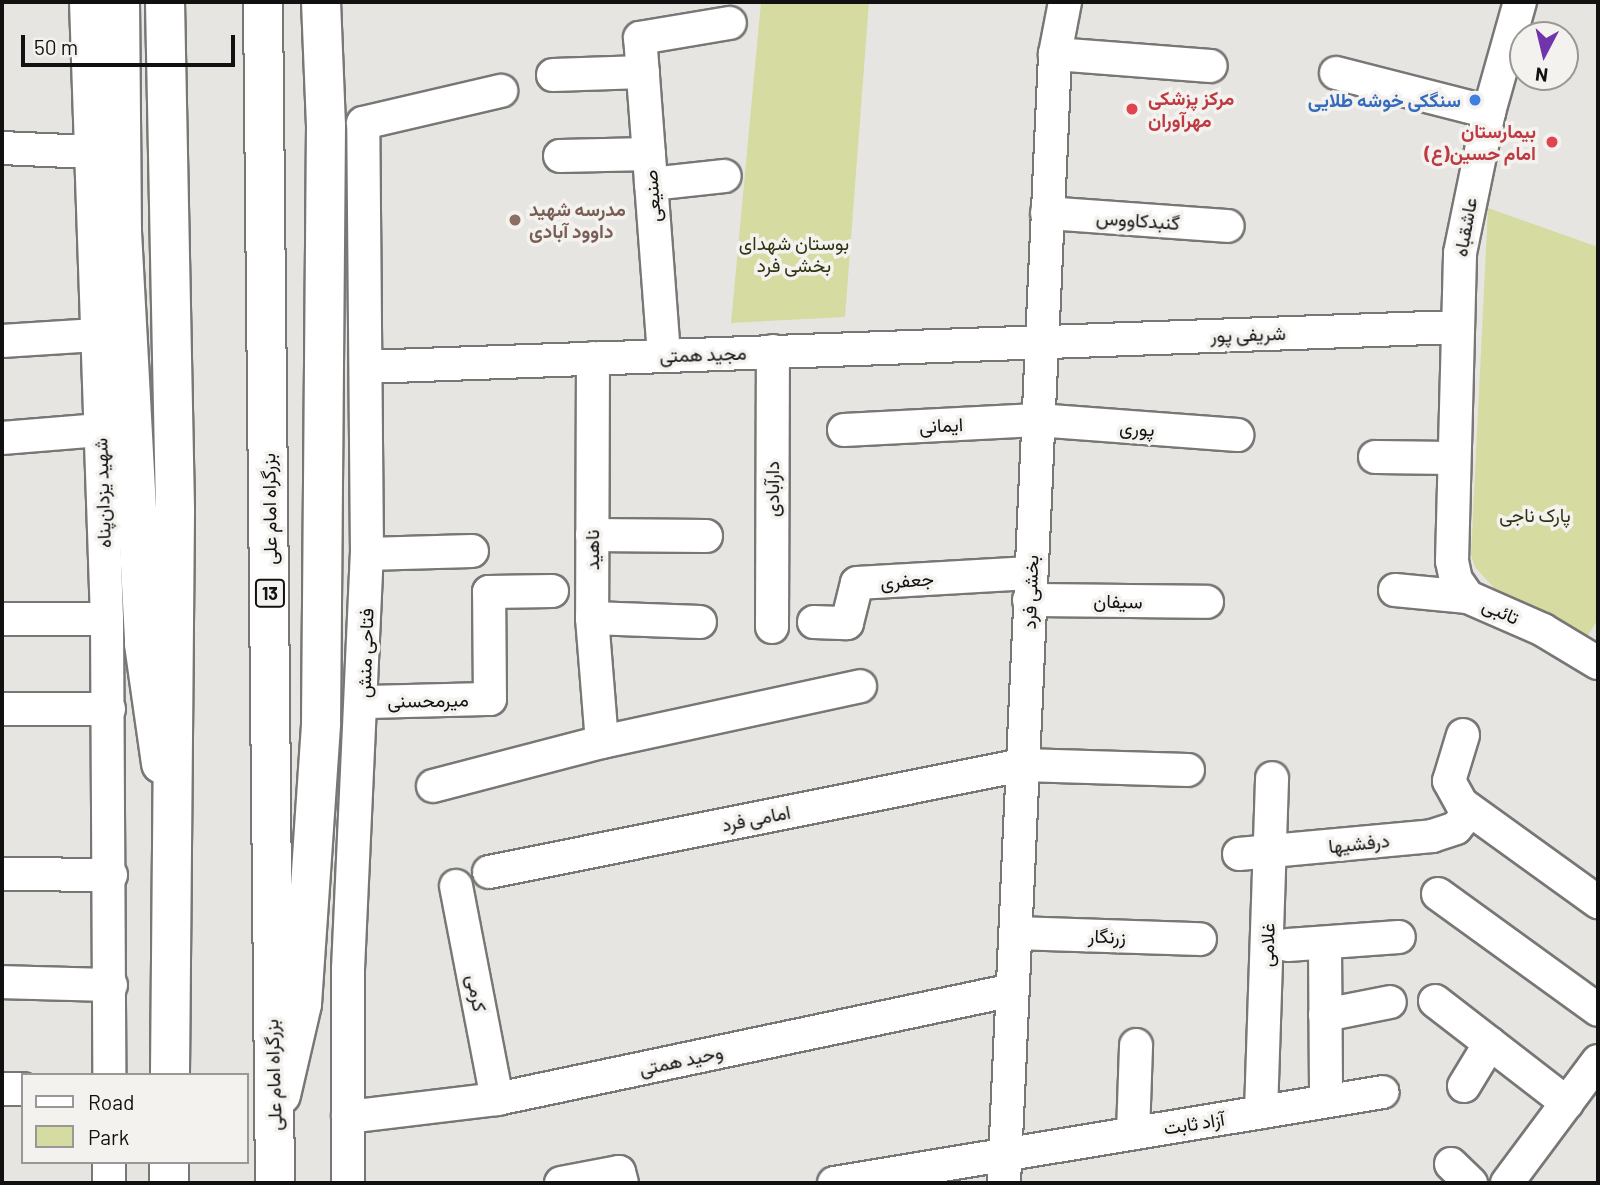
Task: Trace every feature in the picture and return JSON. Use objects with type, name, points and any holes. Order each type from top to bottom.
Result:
[{"type":"main road","points":[[120,2],[122,232],[144,644],[171,833]]},
{"type":"main road","points":[[165,2],[175,511],[170,1073]]},
{"type":"main road","name":"بزرگراه امام علی","points":[[262,2],[275,1183]]},
{"type":"main road","points":[[276,1117],[302,1004],[321,723],[326,140],[321,2]]},
{"type":"main road","points":[[169,1164],[169,1183]]},
{"type":"street","name":"شهید یزدان‌پناه","points":[[86,2],[109,709],[109,1073]]},
{"type":"street","name":"بخشی فرد","points":[[1004,1169],[1055,54],[1065,2]]},
{"type":"street","name":"عاشقباه","points":[[1468,597],[1453,570],[1455,327],[1463,229],[1489,112],[1520,2]]},
{"type":"street","name":"صنیعی","points":[[664,355],[640,38],[730,23]]},
{"type":"street","points":[[1055,54],[1211,66]]},
{"type":"street","points":[[553,75],[643,72]]},
{"type":"street","points":[[1336,73],[1489,112]]},
{"type":"street","name":"فتاحی منش","points":[[348,1183],[348,969],[363,702],[367,554],[363,122],[501,91]]},
{"type":"street","points":[[2,148],[89,152]]},
{"type":"street","points":[[559,156],[725,176]]},
{"type":"street","name":"گنبدکاووس","points":[[1047,213],[1228,226]]},
{"type":"street","name":"شریفی پور","points":[[1041,341],[1455,327]]},
{"type":"street","points":[[2,341],[96,335]]},
{"type":"street","name":"مجید همتی","points":[[366,367],[1041,341]]},
{"type":"street","name":"دارآبادی","points":[[772,627],[773,351]]},
{"type":"street","name":"ناهید","points":[[593,358],[592,618],[602,742]]},
{"type":"street","name":"ایمانی","points":[[844,430],[1037,420]]},
{"type":"street","name":"پوری","points":[[1037,420],[1237,435]]},
{"type":"street","points":[[2,438],[100,430]]},
{"type":"street","points":[[1375,457],[1453,458]]},
{"type":"street","points":[[592,535],[706,536]]},
{"type":"street","points":[[367,554],[472,551]]},
{"type":"street","name":"جعفری","points":[[814,622],[847,623],[857,583],[1030,586]]},
{"type":"street","name":"سیفان","points":[[1030,586],[1207,602]]},
{"type":"street","name":"تائبی","points":[[1395,590],[1468,597],[1543,630],[1598,663]]},
{"type":"street","name":"میرمحسنی","points":[[363,702],[490,699],[489,592],[552,591]]},
{"type":"street","points":[[592,618],[701,622]]},
{"type":"street","points":[[2,619],[107,619]]},
{"type":"street","points":[[433,786],[602,742],[860,686]]},
{"type":"street","points":[[2,709],[109,709]]},
{"type":"street","points":[[1463,735],[1449,781],[1470,811],[1598,902]]},
{"type":"street","name":"امامی فرد","points":[[489,872],[1022,765],[1188,770]]},
{"type":"street","name":"غلامی","points":[[1261,1112],[1254,853],[1272,778]]},
{"type":"street","name":"درفشیها","points":[[1254,853],[1432,835],[1455,828],[1470,811]]},
{"type":"street","points":[[2,874],[111,875]]},
{"type":"street","name":"کرمی","points":[[456,886],[498,1099]]},
{"type":"street","points":[[1438,894],[1598,1010]]},
{"type":"street","name":"زرنگار","points":[[1015,933],[1200,939]]},
{"type":"street","points":[[1288,945],[1325,945],[1399,937]]},
{"type":"street","points":[[1325,945],[1326,1101]]},
{"type":"street","points":[[2,982],[111,985]]},
{"type":"street","name":"وحید همتی","points":[[348,1117],[498,1099],[1013,990]]},
{"type":"street","points":[[1436,1001],[1567,1103]]},
{"type":"street","points":[[1325,1015],[1390,1002]]},
{"type":"street","points":[[1464,1086],[1490,1043]]},
{"type":"street","points":[[1133,1133],[1136,1045]]},
{"type":"street","points":[[1507,1183],[1598,1061]]},
{"type":"street","points":[[2,1089],[21,1089]]},
{"type":"street","name":"آزاد ثابت","points":[[834,1183],[1004,1169],[1133,1133],[1383,1092]]},
{"type":"street","points":[[109,1164],[109,1183]]},
{"type":"street","points":[[561,1183],[621,1177]]},
{"type":"green space","name":"بوستان شهدای بخشی فرد","points":[[761,2],[869,2],[845,317],[731,323]]},
{"type":"green space","name":"پارک ناجی","points":[[1488,208],[1598,247],[1598,619],[1586,639],[1494,588],[1475,567],[1471,555]]},
{"type":"place","name":"سنگکی خوشه طلایی","points":[[1475,100]]},
{"type":"place","name":"مرکز پزشکی مهرآوران","points":[[1132,109]]},
{"type":"place","name":"بیمارستان امام حسین(ع)","points":[[1552,142]]},
{"type":"place","name":"مدرسه شهید داوود آبادی","points":[[515,220]]}]
